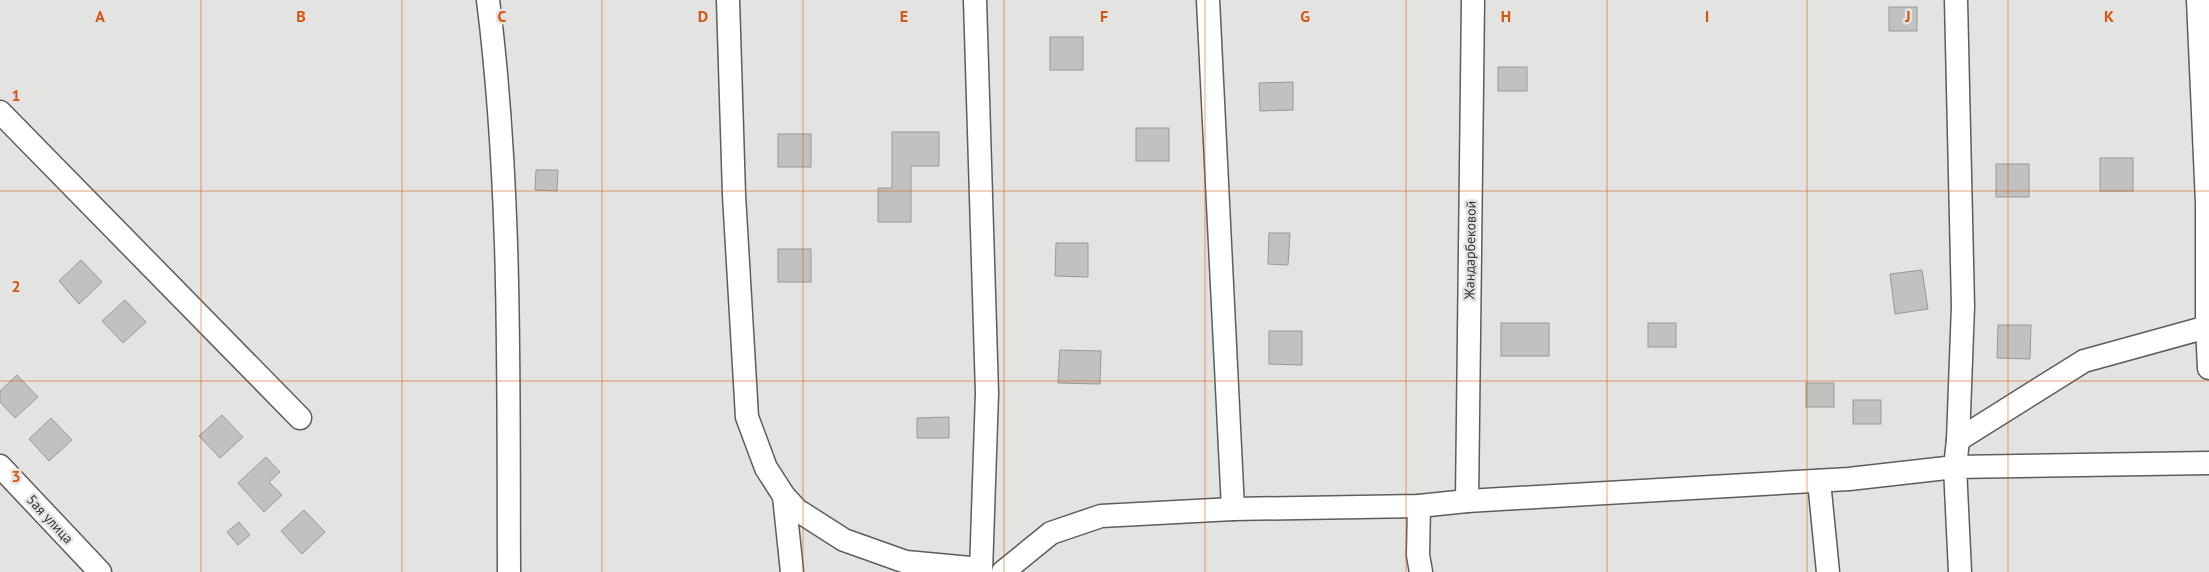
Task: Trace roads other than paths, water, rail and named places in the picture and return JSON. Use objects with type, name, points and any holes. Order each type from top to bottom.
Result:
[{"type":"street","points":[[488,0],[499,85],[508,287],[509,572]]},
{"type":"street","points":[[728,0],[734,185],[747,417],[766,468],[784,496],[797,510],[844,540],[906,562],[988,571],[1051,533],[1101,516],[1233,509],[1419,506],[1467,501],[1819,481],[1955,467],[2209,463]]},
{"type":"street","points":[[975,0],[987,393],[988,571]]},
{"type":"street","points":[[1208,0],[1233,509]]},
{"type":"street","name":"Жандарбековой","points":[[1467,501],[1473,0]]},
{"type":"street","points":[[1956,0],[1963,306],[1958,440],[1955,467],[1960,572]]},
{"type":"street","points":[[2198,0],[2207,203],[2209,368]]},
{"type":"street","points":[[0,112],[300,418]]},
{"type":"street","points":[[1958,440],[2084,361],[2208,326]]},
{"type":"street","name":"5ая улица","points":[[0,466],[100,572]]},
{"type":"street","points":[[1819,481],[1828,572]]},
{"type":"street","points":[[784,496],[792,572]]},
{"type":"street","points":[[1419,506],[1418,555],[1421,572]]}]
